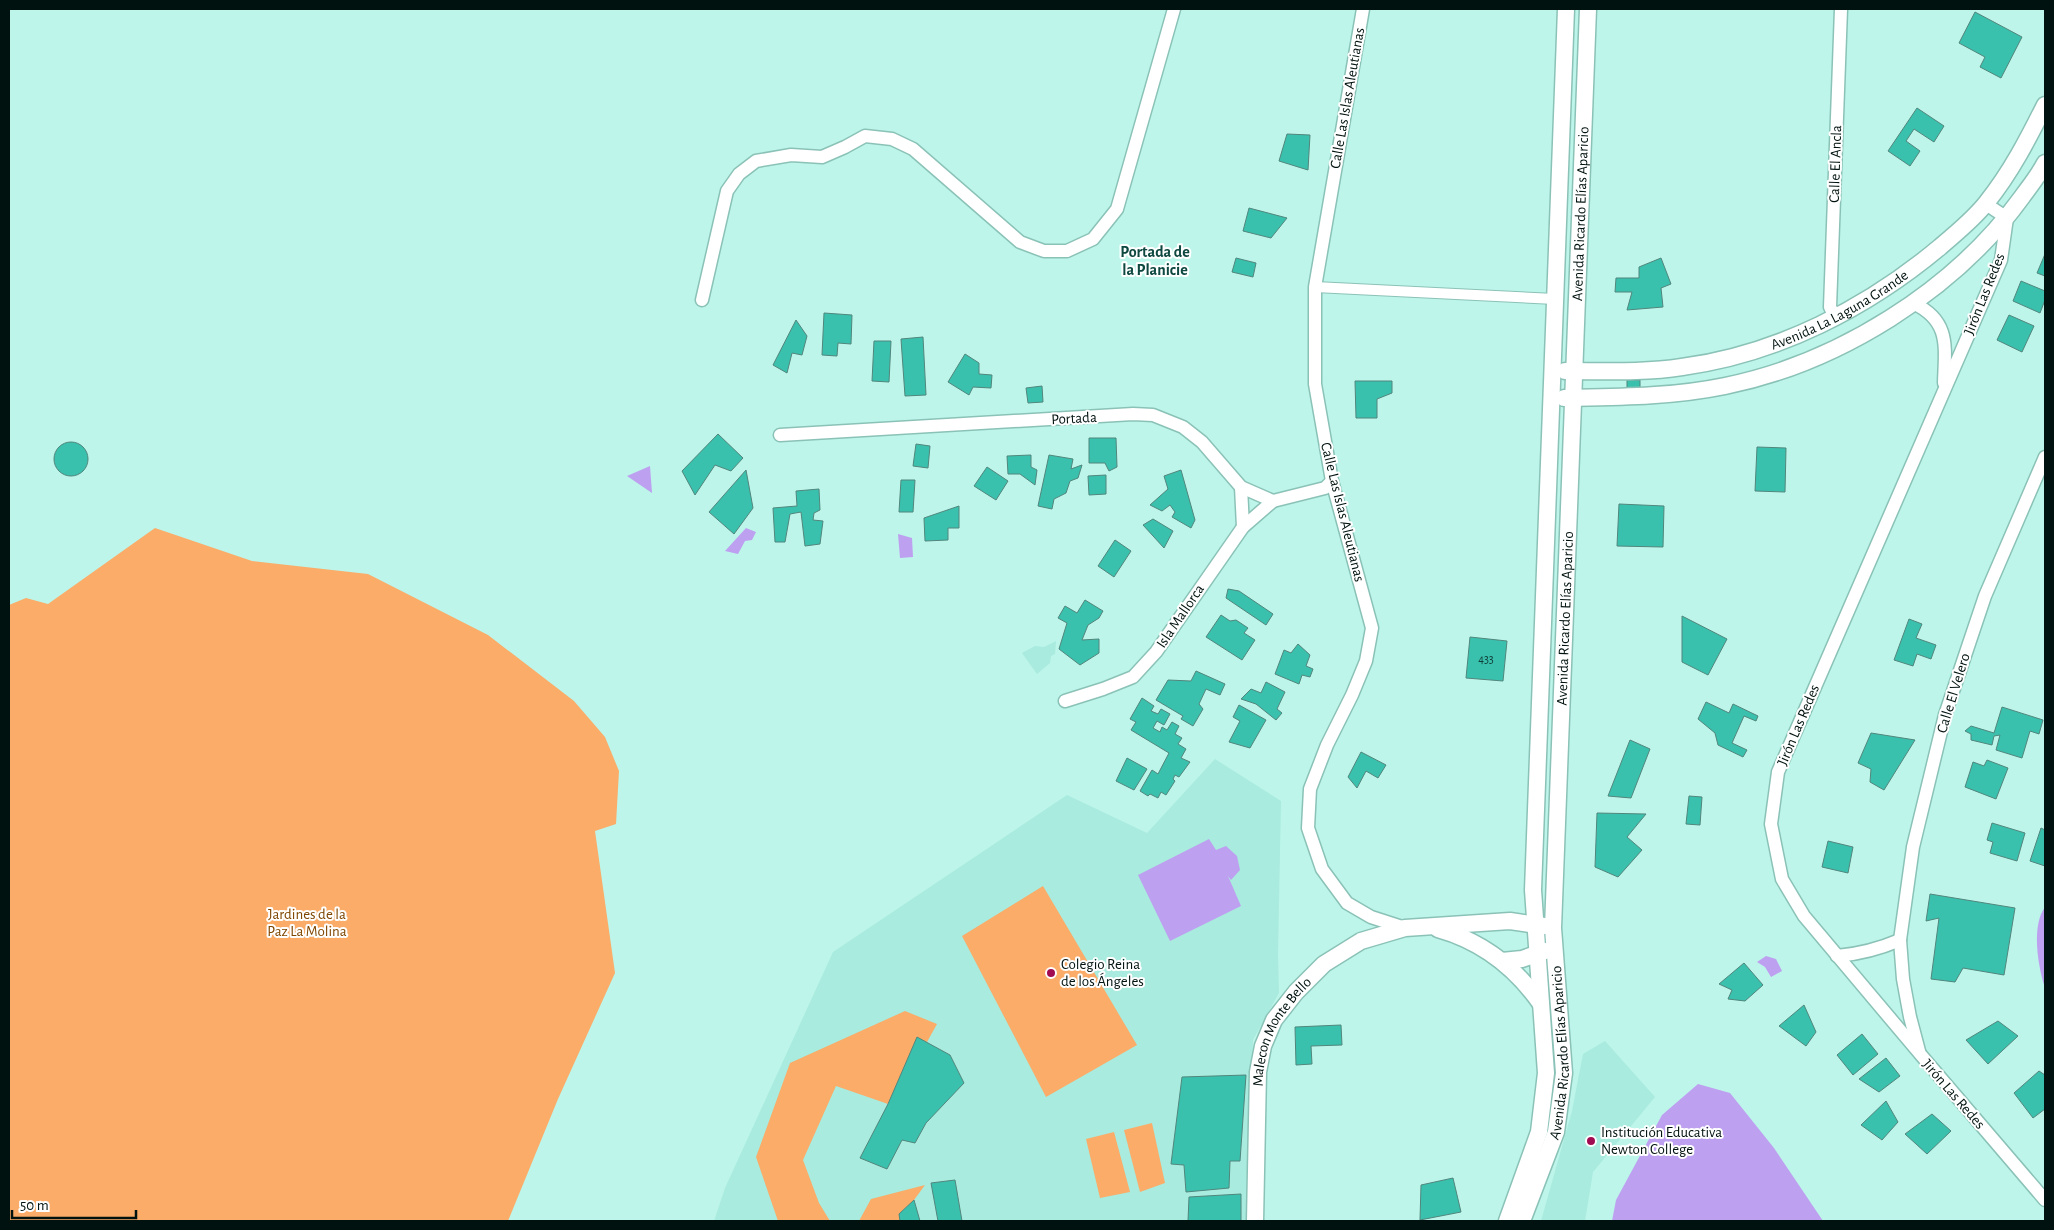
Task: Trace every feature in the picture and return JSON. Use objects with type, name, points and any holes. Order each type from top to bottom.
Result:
[{"type":"street","points":[[702,300],[727,191],[738,174],[756,161],[792,155],[822,157],[865,136],[892,139],[913,149],[1020,242],[1044,251],[1068,250],[1093,239],[1117,209],[1174,9]]},
{"type":"street","name":"Calle Las Islas Aleutianas","points":[[1363,9],[1315,287],[1315,384],[1332,481],[1372,628],[1366,661],[1352,695],[1327,745],[1310,789],[1308,828],[1322,869],[1347,903],[1371,917],[1405,928]]},
{"type":"street","name":"Avenida Ricardo Elías Aparicio","points":[[1507,1221],[1540,1132],[1546,1073],[1533,890],[1566,9]]},
{"type":"street","name":"Avenida Ricardo Elías Aparicio","points":[[1522,1221],[1556,1132],[1564,1072],[1552,928],[1588,9]]},
{"type":"street","name":"Calle El Ancla","points":[[1835,317],[1830,308],[1841,9]]},
{"type":"street","name":"Avenida La Laguna Grande","points":[[1552,371],[1631,371],[1682,368],[1722,360],[1761,349],[1804,332],[1876,295],[1914,268],[1986,204],[2020,156],[2045,105]]},
{"type":"street","name":"Avenida La Laguna Grande","points":[[1551,398],[1685,393],[1718,387],[1775,372],[1818,356],[1890,318],[1913,303],[1956,268],[2006,218],[2045,163]]},
{"type":"street","points":[[1986,204],[2006,218]]},
{"type":"street","name":"Jirón Las Redes","points":[[2006,218],[2001,260],[1778,772],[1771,824],[1782,879],[1804,916],[1920,1056],[2045,1200]]},
{"type":"street","points":[[1315,287],[1555,299]]},
{"type":"street","points":[[1876,295],[1890,318]]},
{"type":"street","name":"Jirón Las Redes","points":[[1913,303],[1933,315],[1939,323],[1944,336],[1943,391]]},
{"type":"street","points":[[1804,332],[1818,356]]},
{"type":"street","name":"Portada","points":[[780,435],[1124,415],[1153,415],[1183,427],[1202,442],[1241,487],[1274,501]]},
{"type":"street","name":"Calle El Velero","points":[[1920,1056],[1903,979],[1900,940],[1913,847],[1945,714],[1985,596],[2045,457]]},
{"type":"street","points":[[1274,501],[1325,488],[1332,481]]},
{"type":"street","points":[[1241,487],[1243,527]]},
{"type":"street","name":"Isla Mallorca","points":[[1064,701],[1133,677],[1156,652],[1243,527],[1274,501]]},
{"type":"street","points":[[1534,847],[1556,848]]},
{"type":"street","points":[[1510,921],[1522,914],[1530,903],[1533,890]]},
{"type":"street","name":"Malecon Monte Bello","points":[[1255,1221],[1258,1072],[1263,1046],[1274,1020],[1296,992],[1324,964],[1361,942],[1405,928],[1510,921],[1552,928]]},
{"type":"street","name":"Malecon Monte Bello","points":[[1429,926],[1471,941],[1502,962],[1517,974],[1541,1005]]},
{"type":"street","points":[[1837,956],[1866,952],[1900,940]]},
{"type":"street","points":[[1502,962],[1522,959],[1554,948]]},
{"type":"shaded area","points":[[650,466],[652,493],[627,476]]},
{"type":"shaded area","points":[[746,528],[756,532],[752,540],[745,541],[738,554],[725,551]]},
{"type":"shaded area","points":[[898,534],[912,538],[913,557],[900,558]]},
{"type":"shaded area","points":[[1056,641],[1055,654],[1051,656],[1050,663],[1037,674],[1022,653],[1035,646],[1044,647]]},
{"type":"shaded area","name":"Colegio Reina de los Ángeles","points":[[1215,759],[1281,801],[1279,993],[1253,1040],[1247,1221],[714,1221],[725,1188],[833,952],[1067,795],[1147,833]]},
{"type":"shaded area","points":[[1209,839],[1216,850],[1226,846],[1237,856],[1240,870],[1231,880],[1228,876],[1241,906],[1170,941],[1138,875]]},
{"type":"shaded area","points":[[2045,907],[2045,988],[2038,958],[2037,935],[2038,925]]},
{"type":"shaded area","points":[[1766,956],[1776,959],[1782,971],[1771,977],[1765,967],[1757,962]]},
{"type":"shaded area","name":"Institución Educativa Newton College","points":[[1605,1041],[1655,1097],[1593,1172],[1585,1221],[1541,1221],[1572,1111],[1583,1054]]},
{"type":"shaded area","points":[[1698,1084],[1730,1093],[1774,1148],[1823,1221],[1612,1221],[1616,1200],[1662,1115]]},
{"type":"green space","name":"Jardines de la Paz La Molina","points":[[155,528],[252,561],[368,574],[488,635],[574,701],[605,737],[619,771],[616,824],[595,831],[615,973],[558,1099],[508,1221],[9,1221],[9,605],[26,598],[48,604]]},
{"type":"green space","points":[[1043,886],[1137,1045],[1046,1097],[962,936]]},
{"type":"green space","points":[[905,1011],[937,1024],[927,1042],[917,1038],[888,1104],[836,1086],[803,1160],[819,1203],[830,1221],[778,1221],[756,1157],[790,1063]]},
{"type":"green space","points":[[1152,1123],[1165,1183],[1140,1192],[1124,1130]]},
{"type":"green space","points":[[1114,1132],[1130,1192],[1100,1198],[1086,1139]]},
{"type":"green space","points":[[925,1185],[914,1200],[899,1214],[900,1221],[859,1221],[871,1199]]},
{"type":"building","points":[[1975,12],[2022,37],[2001,78],[1980,67],[1985,57],[1959,43]]},
{"type":"building","points":[[1917,108],[1944,126],[1934,142],[1914,129],[1906,141],[1920,151],[1910,166],[1888,151]]},
{"type":"building","points":[[1287,134],[1310,135],[1308,170],[1279,161]]},
{"type":"building","points":[[1249,208],[1287,218],[1271,238],[1243,231]]},
{"type":"building","points":[[2045,254],[2045,276],[2037,273]]},
{"type":"building","points":[[1236,258],[1256,263],[1253,277],[1232,272]]},
{"type":"building","points":[[1661,258],[1671,284],[1661,288],[1663,307],[1627,310],[1632,292],[1615,292],[1616,278],[1639,278],[1639,267]]},
{"type":"building","points":[[2021,281],[2045,291],[2045,300],[2040,313],[2013,301]]},
{"type":"building","points":[[824,313],[852,315],[851,344],[838,343],[837,356],[822,355]]},
{"type":"building","points":[[2009,315],[2034,326],[2022,352],[1997,340]]},
{"type":"building","points":[[796,320],[807,336],[802,355],[792,353],[787,373],[773,365]]},
{"type":"building","points":[[923,337],[926,395],[905,396],[901,339]]},
{"type":"building","points":[[874,341],[891,341],[889,382],[872,381]]},
{"type":"building","points":[[965,354],[979,363],[979,374],[992,375],[991,388],[973,387],[969,395],[948,382]]},
{"type":"building","points":[[1627,380],[1640,380],[1640,388],[1627,388]]},
{"type":"building","points":[[1355,381],[1392,381],[1392,393],[1377,399],[1377,418],[1356,418]]},
{"type":"building","points":[[1042,386],[1043,402],[1028,403],[1026,388]]},
{"type":"building","points":[[718,434],[743,458],[731,471],[715,465],[695,495],[682,471]]},
{"type":"building","points":[[1089,438],[1116,438],[1117,467],[1109,471],[1105,463],[1089,463]]},
{"type":"building","points":[[71,442],[83,447],[88,459],[83,471],[71,476],[59,471],[54,459],[59,447]]},
{"type":"building","points":[[916,444],[930,446],[928,468],[913,466]]},
{"type":"building","points":[[1757,447],[1786,448],[1785,492],[1755,491]]},
{"type":"building","points":[[1031,455],[1031,467],[1037,470],[1035,485],[1020,474],[1008,474],[1007,456]]},
{"type":"building","points":[[1049,455],[1073,459],[1071,469],[1082,465],[1078,478],[1070,481],[1066,493],[1054,499],[1052,509],[1038,506]]},
{"type":"building","points":[[987,467],[1008,481],[996,500],[974,486]]},
{"type":"building","points":[[746,470],[753,508],[734,534],[709,512]]},
{"type":"building","points":[[1181,470],[1195,520],[1191,528],[1172,517],[1175,512],[1170,505],[1162,511],[1150,505],[1168,489],[1164,476]]},
{"type":"building","points":[[1106,475],[1106,494],[1089,495],[1088,476]]},
{"type":"building","points":[[901,480],[915,480],[913,512],[899,512]]},
{"type":"building","points":[[819,489],[820,510],[814,513],[813,520],[823,521],[820,544],[805,546],[801,512],[790,514],[785,542],[775,542],[773,508],[797,506],[796,491]]},
{"type":"building","points":[[1619,504],[1664,506],[1663,547],[1617,546]]},
{"type":"building","points":[[959,506],[959,528],[948,528],[948,540],[925,541],[924,518]]},
{"type":"building","points":[[1153,519],[1173,531],[1164,548],[1143,525]]},
{"type":"building","points":[[1115,540],[1131,551],[1114,577],[1098,566]]},
{"type":"building","points":[[1228,589],[1239,591],[1273,614],[1266,625],[1226,598]]},
{"type":"building","points":[[1085,600],[1103,611],[1099,618],[1088,625],[1082,640],[1099,639],[1099,653],[1080,665],[1059,649],[1067,623],[1058,618],[1065,606],[1077,613]]},
{"type":"building","points":[[1221,615],[1230,621],[1236,620],[1248,628],[1244,633],[1255,640],[1242,660],[1206,637]]},
{"type":"building","points":[[1682,616],[1727,639],[1708,675],[1682,662]]},
{"type":"building","points":[[1909,619],[1922,624],[1916,638],[1936,645],[1931,659],[1917,654],[1913,666],[1894,660]]},
{"type":"building","points":[[1470,637],[1507,641],[1503,681],[1466,678]]},
{"type":"building","points":[[1298,644],[1310,655],[1306,666],[1313,669],[1310,677],[1302,675],[1299,684],[1275,674],[1284,650],[1291,653]]},
{"type":"building","points":[[1196,671],[1225,684],[1220,695],[1206,689],[1199,704],[1203,709],[1193,726],[1181,719],[1183,716],[1156,700],[1168,680],[1191,681]]},
{"type":"building","points":[[1266,682],[1285,692],[1277,709],[1282,713],[1276,720],[1256,704],[1241,699],[1251,689],[1261,693]]},
{"type":"building","points":[[1142,698],[1154,706],[1151,711],[1158,714],[1161,709],[1170,714],[1164,725],[1157,721],[1153,728],[1160,732],[1162,727],[1167,730],[1172,722],[1179,726],[1175,734],[1182,738],[1178,744],[1186,749],[1181,758],[1190,762],[1179,777],[1175,775],[1173,779],[1175,781],[1166,795],[1161,792],[1158,798],[1150,794],[1148,796],[1140,791],[1152,770],[1158,774],[1169,753],[1131,730],[1136,722],[1130,719]]},
{"type":"building","points":[[1706,702],[1729,713],[1733,704],[1758,716],[1756,721],[1744,716],[1732,743],[1747,750],[1743,757],[1718,745],[1715,733],[1698,719]]},
{"type":"building","points":[[1239,705],[1266,720],[1250,748],[1229,742],[1240,721],[1233,717]]},
{"type":"building","points":[[2002,707],[2043,720],[2039,734],[2030,731],[2022,758],[1996,750],[2000,735],[1994,736],[1992,745],[1971,740],[1971,734],[1965,731],[1971,726],[1994,733]]},
{"type":"building","points":[[1871,733],[1915,740],[1884,790],[1870,782],[1871,769],[1858,763]]},
{"type":"building","points":[[1630,740],[1650,749],[1631,798],[1608,796]]},
{"type":"building","points":[[1361,752],[1386,765],[1378,778],[1366,771],[1357,788],[1348,777]]},
{"type":"building","points":[[1127,758],[1147,769],[1134,790],[1116,781]]},
{"type":"building","points":[[1987,760],[2008,768],[1996,799],[1965,787],[1973,762],[1984,766]]},
{"type":"building","points":[[1689,796],[1702,797],[1700,825],[1686,824]]},
{"type":"building","points":[[1597,813],[1646,814],[1627,837],[1642,850],[1618,877],[1595,867]]},
{"type":"building","points":[[1992,823],[2025,833],[2017,861],[1990,853],[1993,842],[1987,840]]},
{"type":"building","points":[[2041,828],[2045,830],[2045,866],[2030,861]]},
{"type":"building","points":[[1828,841],[1853,847],[1848,873],[1822,867]]},
{"type":"building","points":[[1930,894],[2015,908],[2004,975],[1963,968],[1955,982],[1931,979],[1939,918],[1926,921]]},
{"type":"building","points":[[1744,963],[1763,985],[1745,1001],[1728,999],[1732,990],[1719,984]]},
{"type":"building","points":[[1804,1005],[1816,1032],[1806,1046],[1779,1026]]},
{"type":"building","points":[[1998,1021],[2018,1036],[1988,1064],[1966,1040]]},
{"type":"building","points":[[1341,1025],[1342,1045],[1311,1046],[1312,1064],[1296,1065],[1295,1027]]},
{"type":"building","points":[[1862,1034],[1878,1054],[1853,1075],[1837,1055]]},
{"type":"building","points":[[917,1037],[950,1055],[964,1083],[926,1123],[915,1143],[902,1140],[887,1169],[860,1158],[888,1104]]},
{"type":"building","points":[[1886,1058],[1900,1076],[1879,1092],[1859,1079]]},
{"type":"building","points":[[2039,1071],[2045,1075],[2045,1109],[2033,1118],[2014,1093]]},
{"type":"building","points":[[1246,1075],[1240,1161],[1230,1161],[1229,1188],[1186,1192],[1184,1165],[1171,1164],[1182,1077]]},
{"type":"building","points":[[1886,1101],[1898,1122],[1882,1140],[1861,1125]]},
{"type":"building","points":[[1932,1114],[1951,1131],[1927,1154],[1905,1134]]},
{"type":"building","points":[[1453,1178],[1461,1212],[1420,1220],[1421,1185]]},
{"type":"building","points":[[955,1180],[962,1221],[938,1221],[931,1183]]},
{"type":"building","points":[[1241,1194],[1241,1221],[1188,1221],[1189,1197]]},
{"type":"building","points":[[914,1200],[920,1221],[900,1221],[899,1214]]},
{"type":"place","name":"Colegio Reina de los Ángeles","points":[[1051,973]]},
{"type":"place","name":"Institución Educativa Newton College","points":[[1591,1141]]},
{"type":"district","name":"Portada de la Planicie","points":[[1155,260]]}]
